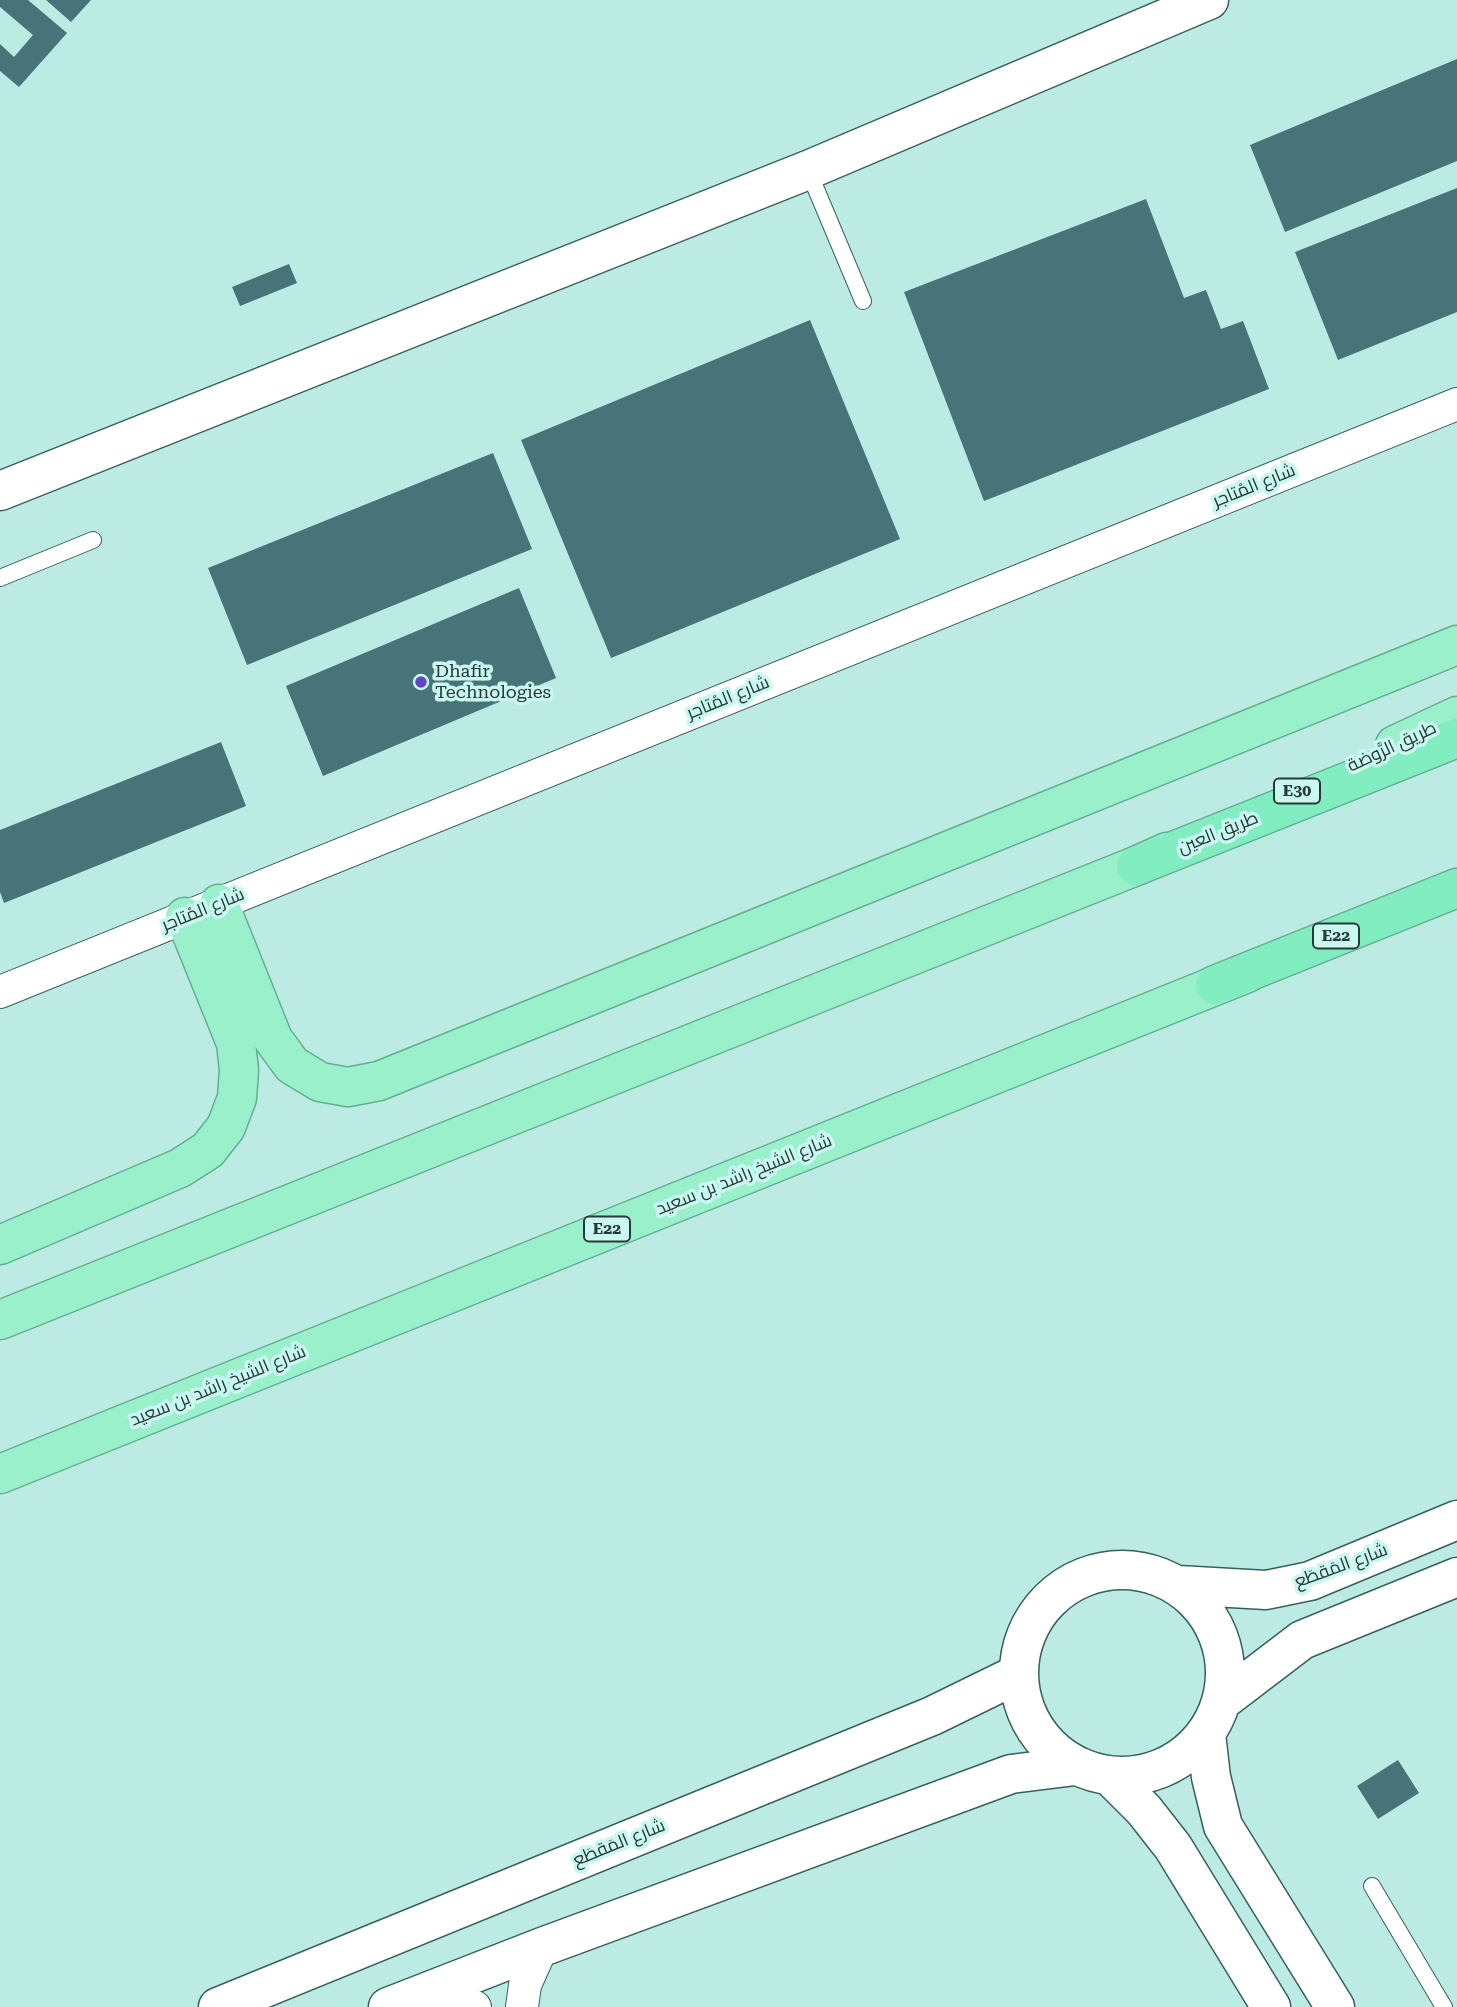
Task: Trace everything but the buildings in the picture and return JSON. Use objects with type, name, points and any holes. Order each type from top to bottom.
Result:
[{"type":"highway","points":[[202,911],[272,1039],[292,1065],[320,1082],[348,1087],[379,1081],[1457,645]]},
{"type":"highway","name":"طريق الرَّوضة","points":[[1136,866],[1457,716]]},
{"type":"highway","name":"طريق العين","points":[[1136,866],[1457,738]]},
{"type":"highway","points":[[0,1320],[1136,866]]},
{"type":"highway","name":"E22","points":[[1215,985],[1457,888]]},
{"type":"highway","points":[[1215,985],[1457,899]]},
{"type":"highway","points":[[0,1245],[180,1168],[208,1150],[226,1127],[237,1098],[239,1070],[236,1043],[202,911]]},
{"type":"highway","name":"شارع الشيخ راشد بن سعيد","points":[[0,1474],[1215,985]]},
{"type":"street","points":[[0,491],[808,170],[1209,0]]},
{"type":"street","name":"شارع المُتاجر","points":[[0,992],[1457,404]]},
{"type":"street","name":"شارع المَقطَع","points":[[1178,1585],[1266,1590],[1310,1581],[1457,1520]]},
{"type":"street","points":[[1271,2007],[1173,1847],[1144,1810],[1093,1771],[1045,1744],[1025,1711],[1018,1674],[1024,1637],[1043,1605],[1072,1582],[1107,1570],[1144,1571],[1178,1585],[1203,1607],[1219,1635],[1226,1668],[1214,1717],[1211,1777],[1223,1826],[1335,2007]]},
{"type":"street","points":[[399,2003],[542,1947],[1011,1774],[1093,1771],[1137,1776],[1164,1768],[1187,1754],[1214,1717],[1302,1640],[1457,1577]]},
{"type":"street","name":"شارع المَقطَع","points":[[218,2007],[932,1716],[1018,1674]]},
{"type":"street","points":[[522,2007],[525,1984],[542,1947]]},
{"type":"street","points":[[399,2003],[452,2002],[475,2007]]},
{"type":"lane","points":[[808,170],[863,301]]},
{"type":"lane","points":[[0,578],[93,540]]},
{"type":"lane","points":[[1371,1886],[1444,2007]]},
{"type":"place","name":"Dhafir Technologies","points":[[421,682]]}]
